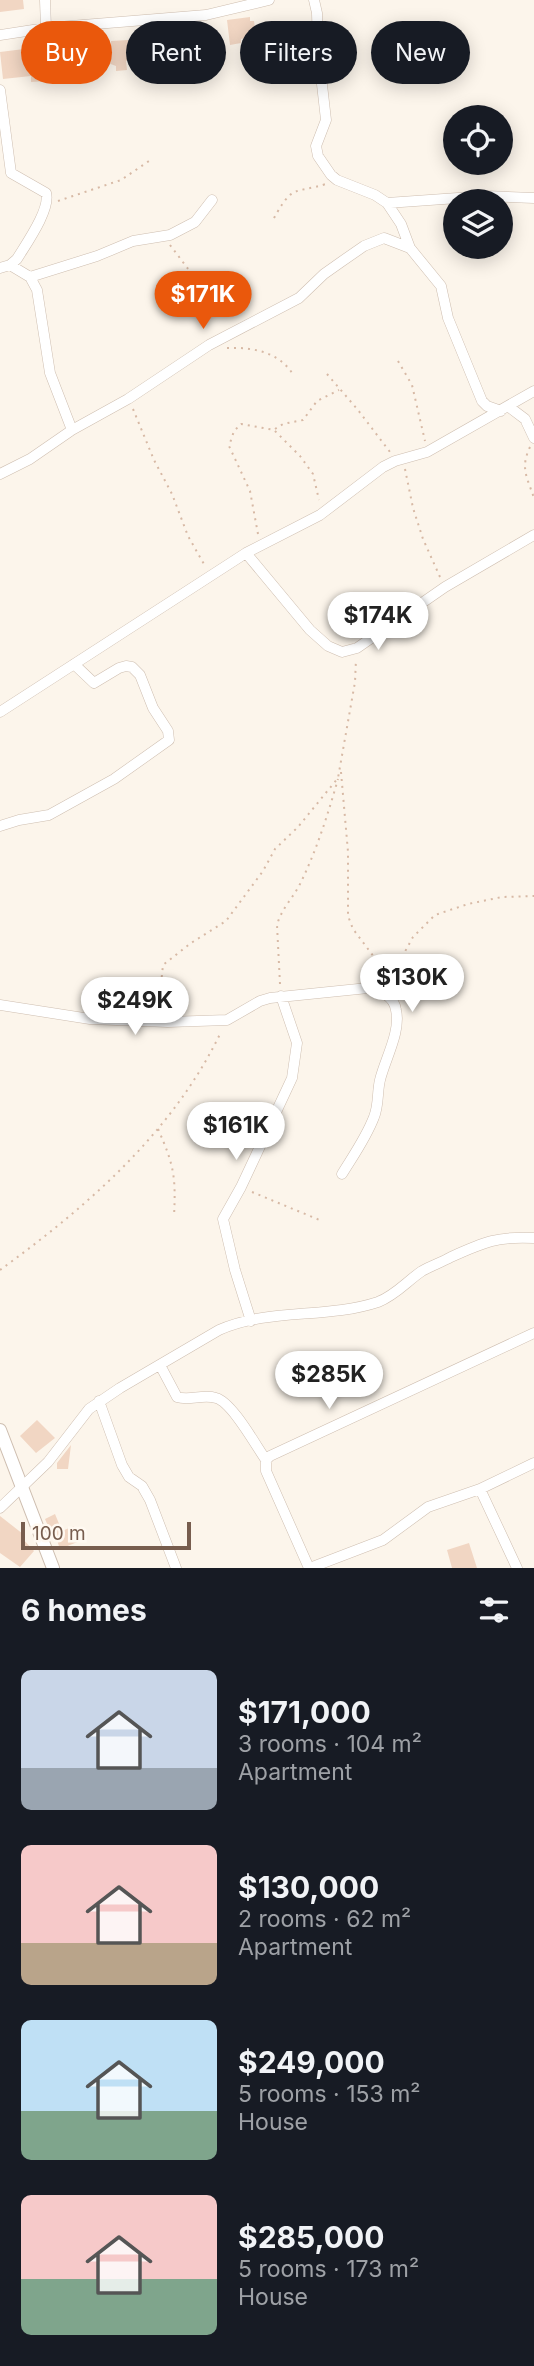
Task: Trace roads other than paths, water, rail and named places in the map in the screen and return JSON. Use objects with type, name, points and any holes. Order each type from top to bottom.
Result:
[{"type":"street","points":[[45,0],[46,21]]},
{"type":"street","points":[[112,23],[206,15],[269,0]]},
{"type":"street","points":[[314,0],[326,120],[316,151],[337,180],[375,194],[387,203],[401,224],[410,248],[441,286],[448,318],[482,401],[487,406],[505,409],[526,419],[533,437]]},
{"type":"street","points":[[0,35],[21,32]]},
{"type":"street","points":[[0,90],[10,173],[46,193],[48,199],[46,209],[20,253],[5,267],[30,277],[97,256],[133,241],[170,235],[195,222],[212,200]]},
{"type":"street","points":[[387,203],[486,197],[534,198]]},
{"type":"street","points":[[0,474],[30,459],[72,430],[128,399],[209,345],[299,298],[324,274],[377,239],[384,238],[410,248]]},
{"type":"street","points":[[30,277],[39,297],[50,373],[72,430]]},
{"type":"street","points":[[0,712],[246,553],[320,515],[383,467],[428,452],[534,391]]},
{"type":"street","points":[[533,437],[534,412]]},
{"type":"street","points":[[246,553],[310,630],[338,651],[357,648],[444,587],[534,535]]},
{"type":"street","points":[[0,826],[51,814],[114,779],[169,740],[168,731],[153,708],[140,675],[132,667],[119,668],[94,683],[74,664]]},
{"type":"street","points":[[0,1005],[90,1019],[144,1022],[227,1020],[260,1001],[281,996],[368,988],[388,996],[397,1011],[395,1033],[380,1083],[375,1114],[342,1174]]},
{"type":"street","points":[[251,1321],[223,1221],[242,1187],[292,1077],[296,1061],[296,1039],[281,996]]},
{"type":"street","points":[[0,1508],[48,1462],[81,1417],[99,1401],[219,1330],[235,1323],[338,1311],[377,1302],[390,1296],[423,1271],[485,1241],[508,1237],[534,1238]]},
{"type":"street","points":[[266,1460],[282,1450],[534,1333]]},
{"type":"street","points":[[160,1365],[177,1397],[208,1397],[223,1401],[266,1460],[266,1471],[309,1568],[383,1540],[428,1507],[480,1489],[534,1463]]},
{"type":"street","points":[[99,1401],[122,1465],[128,1477],[142,1486],[150,1500],[176,1568]]},
{"type":"street","points":[[0,1430],[4,1455],[21,1486],[53,1568]]},
{"type":"street","points":[[480,1489],[517,1568]]}]
